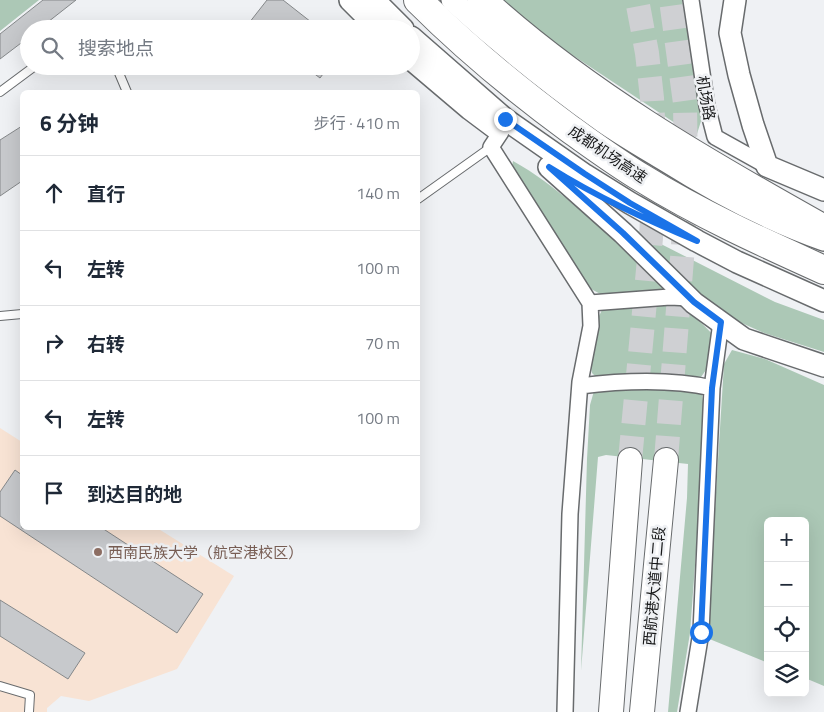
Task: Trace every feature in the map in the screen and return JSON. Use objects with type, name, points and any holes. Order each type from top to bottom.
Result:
[{"type":"highway","name":"成都机场高速","points":[[418,0],[447,29],[545,110],[595,147],[674,197],[824,270]]},
{"type":"highway","points":[[482,0],[533,44],[610,101],[731,177],[824,229]]},
{"type":"main road","points":[[350,0],[369,20]]},
{"type":"main road","points":[[374,0],[394,20]]},
{"type":"main road","points":[[452,0],[548,82],[605,123],[718,193],[760,214],[824,240]]},
{"type":"main road","points":[[735,0],[730,33],[739,75],[767,166]]},
{"type":"main road","points":[[420,45],[512,124],[630,203],[737,262],[824,300]]},
{"type":"main road","points":[[420,67],[470,109],[496,140],[524,150],[596,195],[697,241]]},
{"type":"main road","name":"机场路","points":[[767,166],[824,190]]},
{"type":"main road","points":[[549,167],[623,233],[690,298],[744,339],[824,366]]},
{"type":"main road","points":[[610,712],[630,460]]},
{"type":"main road","name":"西航港大道中二段","points":[[642,712],[666,460]]},
{"type":"street","name":"机场路","points":[[691,0],[707,106],[715,137],[767,166]]},
{"type":"street","points":[[496,140],[590,303],[591,326],[580,386],[570,514],[564,712]]},
{"type":"street","points":[[590,303],[670,297],[690,298]]},
{"type":"street","points":[[688,712],[701,632],[712,388],[721,322]]},
{"type":"street","points":[[580,386],[663,382],[712,388]]},
{"type":"lane","points":[[0,92],[23,75]]},
{"type":"lane","points":[[120,75],[126,90]]},
{"type":"lane","points":[[420,197],[496,140]]},
{"type":"lane","points":[[0,316],[20,314]]},
{"type":"lane","points":[[0,686],[30,695],[29,712]]},
{"type":"shaded area","name":"西南民族大学（航空港校区）","points":[[0,428],[20,441],[20,530],[160,530],[234,576],[177,669],[89,701],[61,696],[47,708],[47,712],[0,712]]},
{"type":"green space","points":[[0,0],[39,0],[0,31]]},
{"type":"green space","points":[[501,0],[682,0],[702,118],[696,137],[530,27]]},
{"type":"green space","points":[[513,161],[559,192],[585,214],[620,245],[664,289],[659,292],[608,298],[591,289],[573,271],[512,167]]},
{"type":"green space","points":[[635,229],[775,302],[824,320],[824,352],[764,333],[735,320],[701,295],[632,230]]},
{"type":"green space","points":[[670,304],[693,316],[712,334],[706,370],[701,377],[600,381],[592,373],[590,361],[597,320],[602,310],[619,306]]},
{"type":"green space","points":[[732,350],[765,359],[824,385],[824,686],[809,680],[809,517],[764,517],[764,661],[707,638],[724,364]]},
{"type":"green space","points":[[606,388],[697,390],[702,394],[701,484],[690,633],[677,712],[668,712],[687,498],[688,464],[606,455],[598,457],[581,671],[590,405],[594,391]]},
{"type":"building","points":[[43,0],[76,0],[50,20],[20,20],[20,44],[0,59],[0,34]]},
{"type":"building","points":[[267,0],[283,0],[309,20],[251,20]]},
{"type":"building","points":[[20,127],[20,182],[0,196],[0,140]]},
{"type":"building","points":[[15,470],[20,474],[20,529],[0,516],[0,492]]},
{"type":"building","points":[[21,530],[105,530],[203,594],[177,633]]},
{"type":"building","points":[[0,600],[85,653],[68,679],[0,636]]},
{"type":"tunnel","points":[[630,460],[651,238],[655,159],[652,98],[647,53],[637,0]]},
{"type":"tunnel","points":[[666,460],[683,246],[686,175],[685,103],[671,0]]},
{"type":"place","name":"西南民族大学（航空港校区）","points":[[98,552]]},
{"type":"route","points":[[505,119],[630,203],[697,241],[596,195],[549,167],[623,233],[694,302],[721,322],[712,388],[701,632]]}]
